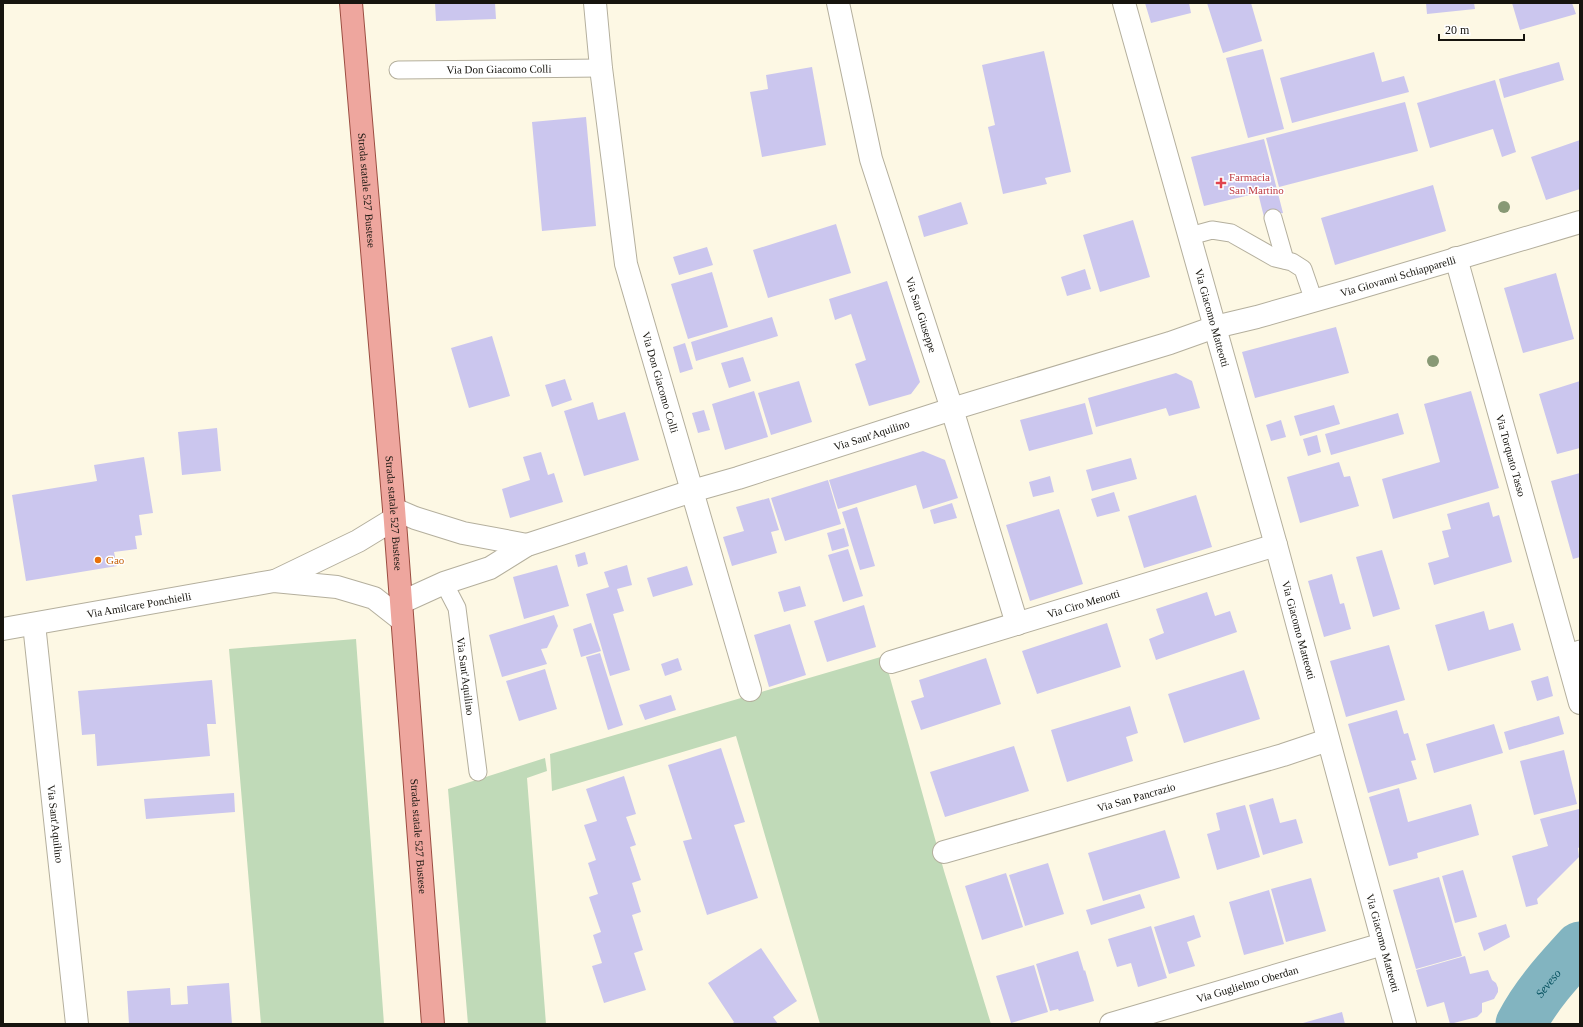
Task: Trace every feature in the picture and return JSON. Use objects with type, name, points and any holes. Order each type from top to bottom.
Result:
[{"type":"main road","name":"Strada statale 527 Bustese","points":[[351,3],[394,514],[433,1024]]},
{"type":"street","name":"Via Don Giacomo Colli","points":[[595,3],[601,68],[626,264],[750,690]]},
{"type":"street","name":"Via San Giuseppe","points":[[838,3],[871,159],[952,409],[1017,624]]},
{"type":"street","name":"Via Giacomo Matteotti","points":[[1124,3],[1276,545],[1405,1024]]},
{"type":"street","name":"Via Giovanni Schiapparelli","points":[[1215,327],[1314,301],[1580,222]]},
{"type":"street","name":"Via Torquato Tasso","points":[[1456,258],[1573,651],[1580,703]]},
{"type":"street","name":"Via Sant'Aquilino","points":[[401,612],[444,583],[490,568],[527,545],[952,409],[1170,343],[1215,327]]},
{"type":"street","name":"Via Sant'Aquilino","points":[[394,514],[463,533],[527,545]]},
{"type":"street","name":"Via Amilcare Ponchielli","points":[[3,629],[274,581],[358,541],[394,514]]},
{"type":"street","name":"Via Ciro Menotti","points":[[891,662],[1276,545]]},
{"type":"street","name":"Via Amilcare Ponchielli","points":[[274,581],[337,587],[374,598],[401,612]]},
{"type":"street","name":"Via Sant'Aquilino","points":[[34,624],[77,1024]]},
{"type":"street","name":"Via San Pancrazio","points":[[944,852],[1276,757],[1328,740]]},
{"type":"street","name":"Via Guglielmo Oberdan","points":[[1111,1024],[1383,944]]},
{"type":"lane","name":"Via Don Giacomo Colli","points":[[398,70],[601,68]]},
{"type":"lane","points":[[1273,218],[1285,260]]},
{"type":"lane","points":[[1190,236],[1212,230],[1231,233],[1275,258],[1285,260],[1303,269],[1314,301]]},
{"type":"lane","name":"Via Sant'Aquilino","points":[[444,583],[457,608],[478,772]]},
{"type":"green space","points":[[356,639],[384,1024],[261,1024],[229,649]]},
{"type":"green space","points":[[884,656],[944,871],[991,1024],[820,1024],[736,736],[552,791],[550,754]]},
{"type":"green space","points":[[545,758],[547,771],[527,778],[546,1024],[468,1024],[448,789]]},
{"type":"building","points":[[435,3],[495,3],[496,19],[436,21]]},
{"type":"building","points":[[1145,3],[1189,3],[1191,13],[1151,23]]},
{"type":"building","points":[[1207,3],[1251,3],[1262,41],[1223,53]]},
{"type":"building","points":[[1426,3],[1474,3],[1475,9],[1427,14]]},
{"type":"building","points":[[1512,3],[1572,3],[1576,14],[1520,30]]},
{"type":"building","points":[[1263,49],[1284,129],[1248,138],[1226,58]]},
{"type":"building","points":[[1044,51],[1071,172],[1045,178],[1047,184],[1003,194],[988,127],[995,125],[982,65]]},
{"type":"building","points":[[1374,52],[1382,82],[1404,76],[1409,92],[1292,123],[1280,78]]},
{"type":"building","points":[[1559,62],[1564,80],[1504,98],[1499,79]]},
{"type":"building","points":[[812,67],[826,145],[762,157],[750,92],[768,89],[766,75]]},
{"type":"building","points":[[1495,80],[1516,152],[1502,157],[1493,129],[1430,148],[1417,103]]},
{"type":"building","points":[[1405,102],[1418,151],[1279,187],[1266,138]]},
{"type":"building","points":[[586,117],[596,226],[542,231],[532,122]]},
{"type":"building","points":[[1264,139],[1283,213],[1264,217],[1258,193],[1204,206],[1191,157]]},
{"type":"building","points":[[1580,140],[1580,189],[1546,200],[1531,157]]},
{"type":"building","points":[[1433,185],[1446,231],[1335,265],[1321,218]]},
{"type":"building","points":[[961,202],[968,224],[924,237],[918,216]]},
{"type":"building","points":[[1133,220],[1150,277],[1100,292],[1083,235]]},
{"type":"building","points":[[836,224],[851,273],[768,298],[753,250]]},
{"type":"building","points":[[707,247],[713,265],[679,275],[673,257]]},
{"type":"building","points":[[1085,269],[1091,289],[1067,296],[1061,277]]},
{"type":"building","points":[[712,272],[728,327],[688,339],[671,284]]},
{"type":"building","points":[[1556,273],[1574,339],[1523,353],[1504,288]]},
{"type":"building","points":[[887,281],[920,382],[911,394],[869,406],[855,364],[866,360],[851,314],[835,320],[829,299]]},
{"type":"building","points":[[772,317],[778,336],[696,361],[691,342]]},
{"type":"building","points":[[1336,327],[1349,373],[1255,398],[1242,352]]},
{"type":"building","points":[[492,336],[510,396],[469,408],[451,348]]},
{"type":"building","points":[[685,343],[693,369],[680,373],[673,347]]},
{"type":"building","points":[[743,357],[751,381],[729,388],[721,363]]},
{"type":"building","points":[[1176,373],[1192,381],[1200,408],[1169,416],[1166,408],[1096,427],[1088,398]]},
{"type":"building","points":[[565,379],[572,400],[552,407],[545,385]]},
{"type":"building","points":[[799,381],[812,422],[771,435],[758,393]]},
{"type":"building","points":[[1580,381],[1580,448],[1557,454],[1539,394]]},
{"type":"building","points":[[754,391],[768,437],[725,450],[712,404]]},
{"type":"building","points":[[1471,391],[1499,488],[1393,519],[1382,479],[1440,462],[1424,404]]},
{"type":"building","points":[[593,402],[598,420],[625,412],[639,460],[584,476],[564,411]]},
{"type":"building","points":[[1085,403],[1093,434],[1029,451],[1020,420]]},
{"type":"building","points":[[1334,405],[1340,424],[1300,436],[1294,416]]},
{"type":"building","points":[[704,410],[710,430],[698,433],[692,413]]},
{"type":"building","points":[[1398,413],[1404,434],[1331,455],[1325,434]]},
{"type":"building","points":[[1281,420],[1286,437],[1271,441],[1266,425]]},
{"type":"building","points":[[217,428],[221,471],[182,475],[178,432]]},
{"type":"building","points":[[1317,435],[1321,452],[1308,456],[1303,439]]},
{"type":"building","points":[[923,451],[945,460],[958,498],[923,509],[916,485],[838,509],[829,480]]},
{"type":"building","points":[[541,452],[548,475],[554,473],[563,502],[510,518],[502,489],[530,480],[523,457]]},
{"type":"building","points":[[144,457],[153,513],[139,515],[142,535],[135,536],[137,549],[114,552],[117,566],[26,581],[12,495],[97,481],[94,465]]},
{"type":"building","points":[[1131,458],[1137,479],[1092,491],[1086,470]]},
{"type":"building","points":[[1339,462],[1344,477],[1350,476],[1359,506],[1300,523],[1287,477]]},
{"type":"building","points":[[1580,473],[1580,557],[1573,559],[1551,481]]},
{"type":"building","points":[[1050,476],[1054,492],[1033,497],[1029,482]]},
{"type":"building","points":[[828,480],[841,524],[785,541],[771,498]]},
{"type":"building","points":[[1114,492],[1120,511],[1097,517],[1091,499]]},
{"type":"building","points":[[1196,495],[1212,547],[1144,568],[1128,516]]},
{"type":"building","points":[[769,498],[779,530],[771,532],[777,553],[732,566],[723,537],[744,531],[736,507]]},
{"type":"building","points":[[1489,502],[1493,517],[1499,515],[1512,562],[1434,585],[1428,563],[1449,557],[1442,531],[1451,529],[1447,514]]},
{"type":"building","points":[[952,503],[957,518],[934,524],[930,510]]},
{"type":"building","points":[[857,507],[875,566],[860,570],[842,512]]},
{"type":"building","points":[[1059,509],[1083,584],[1030,601],[1006,525]]},
{"type":"building","points":[[844,528],[849,546],[832,551],[827,533]]},
{"type":"building","points":[[848,549],[863,596],[843,602],[828,555]]},
{"type":"building","points":[[1382,550],[1400,609],[1373,617],[1356,557]]},
{"type":"building","points":[[585,552],[588,564],[578,567],[575,555]]},
{"type":"building","points":[[557,565],[569,606],[524,619],[513,577]]},
{"type":"building","points":[[627,565],[632,585],[617,589],[624,611],[613,614],[630,670],[610,676],[586,594],[609,587],[604,572]]},
{"type":"building","points":[[687,566],[693,585],[653,597],[647,578]]},
{"type":"building","points":[[1332,574],[1340,604],[1344,603],[1351,629],[1324,637],[1308,581]]},
{"type":"building","points":[[800,586],[806,606],[784,612],[778,592]]},
{"type":"building","points":[[1207,592],[1215,616],[1230,611],[1237,632],[1156,660],[1149,639],[1164,633],[1156,609]]},
{"type":"building","points":[[864,605],[876,647],[827,662],[814,621]]},
{"type":"building","points":[[1484,611],[1489,630],[1513,623],[1521,650],[1448,671],[1435,625]]},
{"type":"building","points":[[554,615],[558,626],[547,648],[541,649],[547,664],[502,677],[489,635]]},
{"type":"building","points":[[591,623],[601,651],[581,657],[573,629]]},
{"type":"building","points":[[1107,623],[1121,667],[1037,694],[1022,651]]},
{"type":"building","points":[[790,624],[806,675],[769,687],[754,635]]},
{"type":"building","points":[[1389,645],[1405,700],[1346,717],[1330,661]]},
{"type":"building","points":[[600,653],[623,725],[608,730],[586,657]]},
{"type":"building","points":[[678,658],[682,670],[665,676],[661,664]]},
{"type":"building","points":[[986,658],[1001,704],[921,730],[911,701],[924,697],[919,680]]},
{"type":"building","points":[[545,669],[557,709],[519,721],[506,681]]},
{"type":"building","points":[[1244,670],[1260,719],[1184,743],[1168,694]]},
{"type":"building","points":[[1548,676],[1553,696],[1537,701],[1531,681]]},
{"type":"building","points":[[212,680],[216,724],[207,724],[210,756],[97,766],[95,734],[82,735],[78,691]]},
{"type":"building","points":[[671,695],[676,710],[645,720],[639,705]]},
{"type":"building","points":[[1130,706],[1138,733],[1126,737],[1133,761],[1067,782],[1051,730]]},
{"type":"building","points":[[1397,710],[1404,734],[1408,733],[1416,760],[1411,761],[1417,779],[1368,793],[1348,724]]},
{"type":"building","points":[[1559,716],[1564,734],[1509,750],[1504,732]]},
{"type":"building","points":[[1494,724],[1503,753],[1434,773],[1426,744]]},
{"type":"building","points":[[1014,746],[1029,791],[945,817],[930,772]]},
{"type":"building","points":[[721,748],[745,822],[734,825],[758,898],[707,915],[683,841],[692,839],[668,765]]},
{"type":"building","points":[[1564,750],[1577,804],[1534,815],[1520,761]]},
{"type":"building","points":[[624,776],[636,814],[626,817],[636,845],[630,847],[641,880],[632,883],[641,912],[632,915],[643,950],[634,953],[646,990],[604,1003],[592,966],[602,963],[593,935],[601,932],[589,897],[598,894],[588,863],[596,860],[584,825],[597,821],[586,789]]},
{"type":"building","points":[[1399,788],[1408,822],[1471,804],[1479,835],[1417,853],[1418,858],[1389,866],[1369,797]]},
{"type":"building","points":[[234,793],[235,812],[146,819],[144,799]]},
{"type":"building","points":[[1273,798],[1280,823],[1296,819],[1303,843],[1263,855],[1249,805]]},
{"type":"building","points":[[1245,805],[1260,857],[1217,870],[1207,834],[1220,830],[1216,813]]},
{"type":"building","points":[[1579,809],[1579,857],[1537,899],[1538,904],[1526,907],[1512,856],[1548,846],[1540,819]]},
{"type":"building","points":[[1165,830],[1180,878],[1103,901],[1088,853]]},
{"type":"building","points":[[1048,863],[1064,914],[1025,926],[1009,875]]},
{"type":"building","points":[[1463,870],[1477,917],[1455,923],[1442,876]]},
{"type":"building","points":[[1006,873],[1023,927],[982,940],[965,886]]},
{"type":"building","points":[[1439,877],[1462,956],[1416,969],[1393,890]]},
{"type":"building","points":[[1311,878],[1326,931],[1286,942],[1271,889]]},
{"type":"building","points":[[1269,890],[1284,944],[1244,955],[1229,902]]},
{"type":"building","points":[[1140,894],[1145,908],[1091,925],[1086,910]]},
{"type":"building","points":[[1194,915],[1201,937],[1187,942],[1195,966],[1169,974],[1154,927]]},
{"type":"building","points":[[1506,924],[1510,937],[1484,951],[1478,933]]},
{"type":"building","points":[[1151,926],[1167,978],[1138,987],[1131,963],[1117,967],[1108,939]]},
{"type":"building","points":[[761,948],[797,1001],[773,1017],[778,1024],[732,1024],[734,1022],[708,983]]},
{"type":"building","points":[[1078,951],[1094,1001],[1059,1011],[1058,1009],[1050,1011],[1036,964]]},
{"type":"building","points":[[1465,956],[1470,974],[1488,970],[1492,980],[1496,983],[1498,992],[1494,999],[1482,1003],[1482,1012],[1477,1017],[1450,1024],[1444,1002],[1427,1007],[1416,970]]},
{"type":"building","points":[[1034,965],[1048,1012],[1011,1023],[996,976]]},
{"type":"building","points":[[229,983],[232,1024],[129,1024],[127,991],[170,988],[171,1005],[188,1004],[187,986]]},
{"type":"building","points":[[1342,1012],[1345,1024],[1303,1024],[1303,1023]]},
{"type":"waterway","name":"Seveso","points":[[1521,1024],[1540,993],[1580,947]]},
{"type":"place","name":"Farmacia San Martino","points":[[1221,183]]},
{"type":"place","name":"Gao","points":[[98,560]]}]
